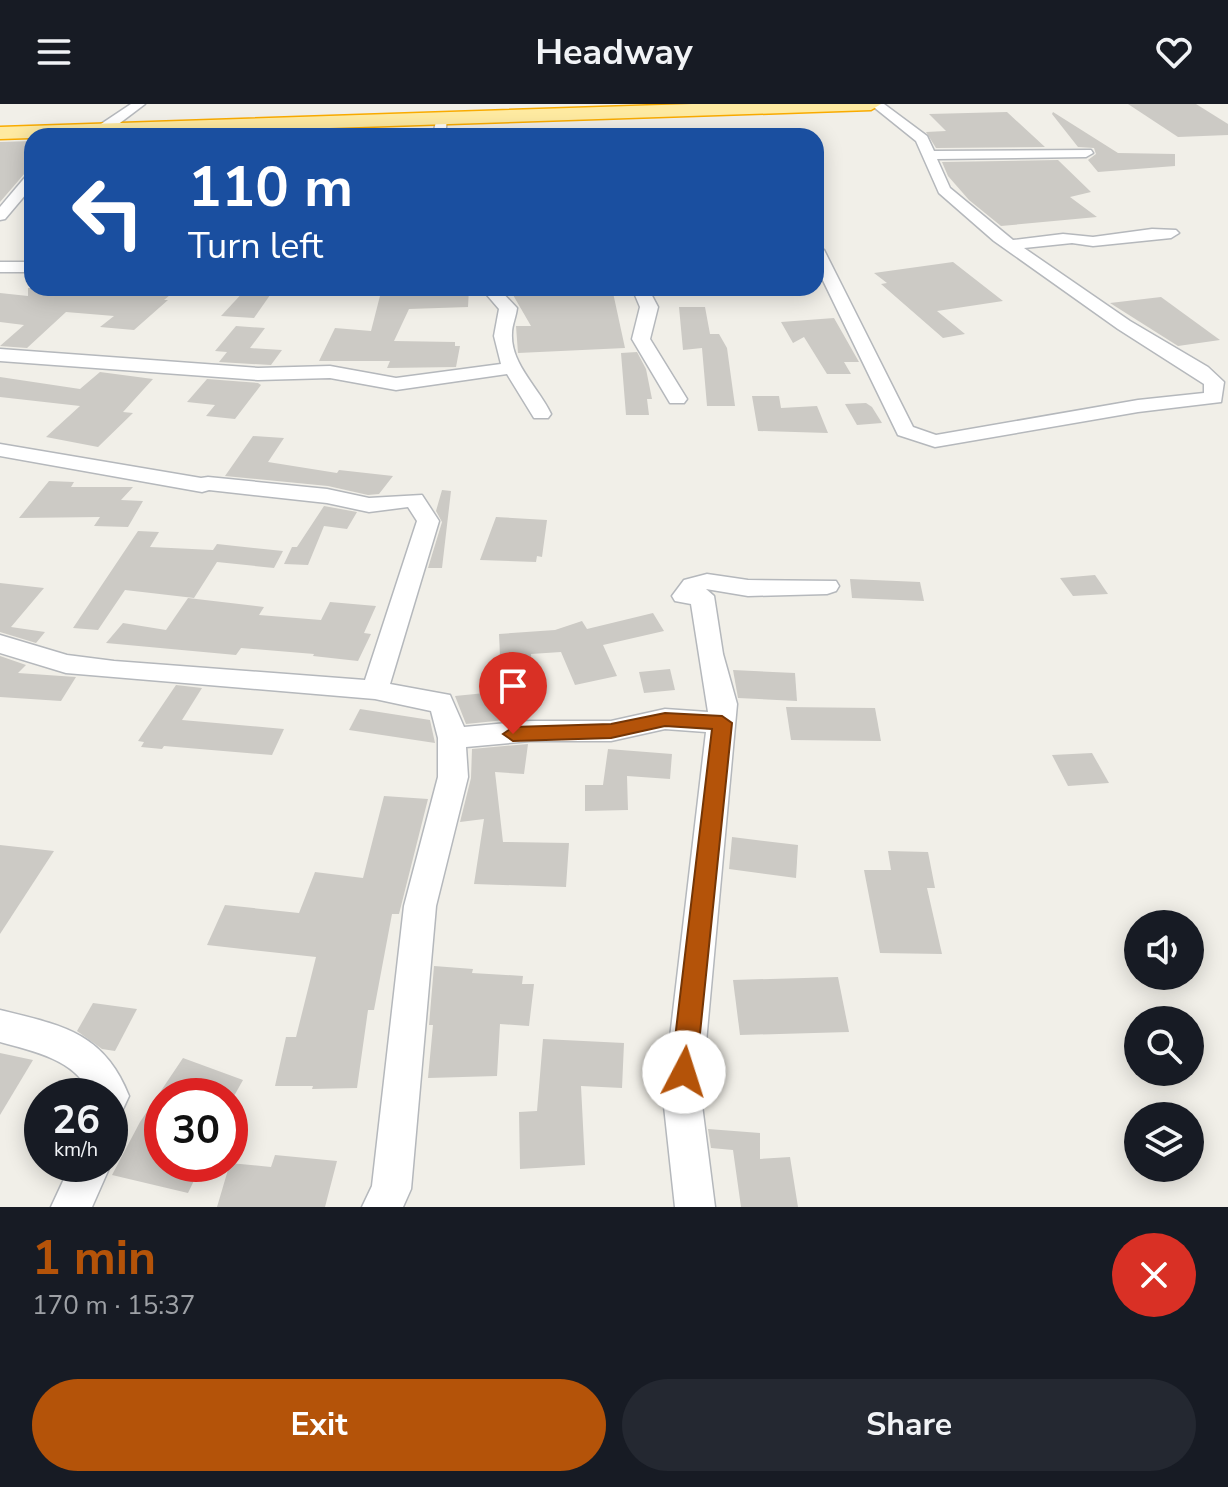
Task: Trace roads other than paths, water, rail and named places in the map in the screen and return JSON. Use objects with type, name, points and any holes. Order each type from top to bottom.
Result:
[{"type":"highway","points":[[397,128],[874,104]]},
{"type":"highway","points":[[0,133],[24,133]]},
{"type":"street","points":[[104,128],[139,104]]},
{"type":"street","points":[[824,262],[905,431],[917,437],[935,441],[1138,406],[1214,398],[1214,382],[1201,371],[1124,325],[1009,246],[944,190],[918,135],[874,104]]},
{"type":"street","points":[[928,155],[1086,153]]},
{"type":"street","points":[[0,216],[24,188]]},
{"type":"street","points":[[1009,246],[1021,242],[1043,243],[1075,238],[1093,242],[1140,233],[1171,233]]},
{"type":"street","points":[[0,267],[24,267]]},
{"type":"street","points":[[497,296],[508,308],[502,338],[511,368],[520,384],[534,397],[541,414]]},
{"type":"street","points":[[644,296],[649,307],[641,339],[677,399]]},
{"type":"street","points":[[0,355],[258,374],[352,374],[396,384],[511,368]]},
{"type":"street","points":[[0,450],[202,485],[208,483],[327,496],[369,505],[414,500],[428,515],[428,521],[375,690]]},
{"type":"street","points":[[695,1207],[682,1097],[684,1060],[723,704],[710,654],[702,596],[684,596],[693,585],[707,581],[748,588],[827,586]]},
{"type":"street","points":[[0,644],[66,664],[375,690],[419,701],[440,702],[449,719],[453,777],[420,906],[391,1189],[382,1207]]},
{"type":"street","points":[[452,738],[530,731],[611,731],[665,719],[722,723]]},
{"type":"street","points":[[0,1026],[62,1043],[103,1078]]},
{"type":"street","points":[[71,1207],[83,1182]]}]
